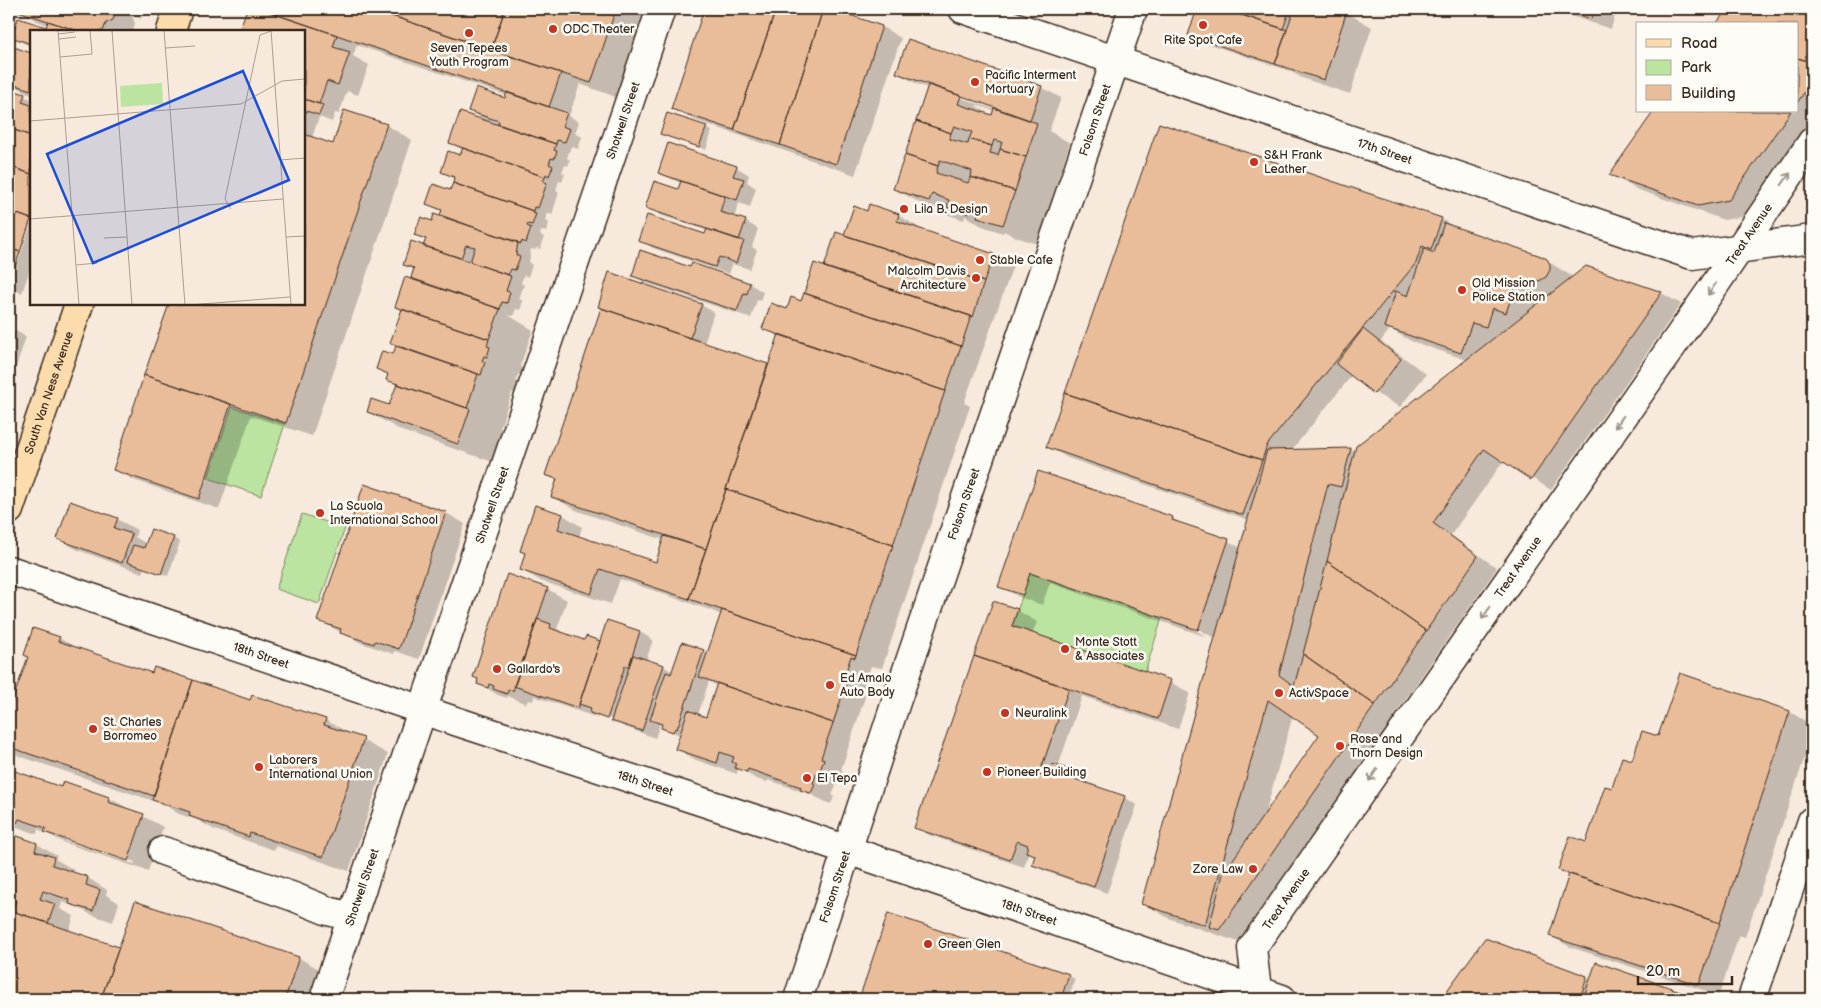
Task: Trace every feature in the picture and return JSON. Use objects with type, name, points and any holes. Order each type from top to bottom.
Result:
[{"type":"main road","points":[[171,30],[178,9]]},
{"type":"main road","name":"South Van Ness Avenue","points":[[9,510],[79,305]]},
{"type":"street","name":"Shotwell Street","points":[[324,999],[661,9]]},
{"type":"street","name":"17th Street","points":[[963,9],[1692,255],[1812,239]]},
{"type":"street","name":"Folsom Street","points":[[798,999],[1133,9]]},
{"type":"street","name":"Treat Avenue","points":[[1257,995],[1252,948],[1701,305],[1812,142]]},
{"type":"street","name":"18th Street","points":[[9,570],[423,710],[847,850],[1257,995],[1282,999]]},
{"type":"street","points":[[1752,999],[1812,822]]},
{"type":"street","points":[[162,851],[294,897],[328,911],[352,917]]},
{"type":"green space","points":[[232,407],[285,424],[261,496],[208,478]]},
{"type":"green space","points":[[302,514],[345,528],[319,604],[276,589]]},
{"type":"green space","points":[[1030,573],[1162,618],[1145,672],[1012,626]]},
{"type":"building","points":[[115,9],[116,12],[113,20],[106,23],[103,30],[75,30],[15,10]]},
{"type":"building","points":[[247,9],[260,9],[337,35],[333,47],[350,52],[338,85],[327,81],[319,104],[305,99],[305,30],[239,30]]},
{"type":"building","points":[[270,9],[371,9],[561,73],[549,107],[269,12]]},
{"type":"building","points":[[371,9],[392,9],[390,15]]},
{"type":"building","name":"Seven Tepees Youth Program","points":[[392,9],[505,9],[491,50],[390,15]]},
{"type":"building","name":"ODC Theater","points":[[505,9],[616,9],[591,83],[491,50]]},
{"type":"building","points":[[704,9],[776,9],[734,130],[671,109]]},
{"type":"building","points":[[776,9],[823,9],[780,145],[734,130]]},
{"type":"building","points":[[823,9],[832,9],[882,26],[836,164],[780,145]]},
{"type":"building","points":[[1197,9],[1224,9],[1287,30],[1275,64],[1188,35]]},
{"type":"building","points":[[1224,9],[1290,9],[1283,29]]},
{"type":"building","points":[[1294,9],[1339,9],[1347,11],[1324,80],[1275,64]]},
{"type":"building","points":[[1561,9],[1594,9],[1591,19]]},
{"type":"building","points":[[1727,9],[1812,9],[1812,62],[1798,58],[1798,22],[1717,22]]},
{"type":"building","points":[[18,18],[46,27],[48,21],[75,30],[30,30],[30,44],[11,37]]},
{"type":"building","name":"Pacific Interment Mortuary","points":[[908,39],[1042,86],[1030,120],[896,73]]},
{"type":"building","points":[[11,46],[30,53],[30,90],[9,83],[14,62],[9,60]]},
{"type":"building","points":[[1798,58],[1812,62],[1812,81],[1798,102]]},
{"type":"building","points":[[928,85],[961,96],[958,104],[992,115],[994,108],[1037,123],[1026,157],[1000,149],[1002,142],[994,140],[992,146],[969,139],[972,132],[954,126],[951,133],[916,121]]},
{"type":"building","points":[[476,88],[505,98],[507,92],[567,113],[562,126],[570,129],[565,142],[557,140],[556,144],[498,124],[499,121],[468,111]]},
{"type":"building","points":[[9,89],[25,94],[22,102],[30,105],[30,136],[9,128]]},
{"type":"building","points":[[305,99],[323,105],[319,115],[306,111],[305,114]]},
{"type":"building","points":[[344,110],[387,124],[286,423],[144,375],[169,305],[305,305],[305,134],[333,144]]},
{"type":"building","points":[[460,112],[556,144],[554,150],[557,151],[554,159],[551,158],[549,164],[553,166],[549,176],[546,174],[545,177],[449,143]]},
{"type":"building","points":[[1653,112],[1790,112],[1729,200],[1698,206],[1609,175]]},
{"type":"building","points":[[667,113],[707,126],[699,147],[660,134]]},
{"type":"building","points":[[916,121],[951,133],[949,139],[968,144],[969,139],[992,146],[990,153],[998,155],[1000,149],[1026,157],[1015,191],[971,177],[972,171],[940,160],[938,166],[905,155]]},
{"type":"building","points":[[1159,123],[1442,218],[1431,250],[1422,246],[1416,263],[1267,445],[1262,460],[1065,393]]},
{"type":"building","points":[[9,128],[30,136],[30,174],[9,166]]},
{"type":"building","points":[[668,143],[737,166],[733,176],[744,179],[737,200],[658,173]]},
{"type":"building","points":[[463,148],[545,177],[543,181],[547,183],[538,208],[534,207],[533,211],[453,183],[454,177],[441,172],[448,151],[460,155]]},
{"type":"building","points":[[905,155],[938,166],[936,173],[968,183],[971,177],[1015,191],[1003,225],[977,217],[979,211],[972,208],[969,214],[947,207],[949,200],[932,194],[929,201],[893,189]]},
{"type":"building","points":[[9,166],[30,174],[30,219],[9,211]]},
{"type":"building","points":[[654,181],[678,189],[681,181],[725,196],[720,212],[746,220],[739,240],[645,208]]},
{"type":"building","points":[[453,183],[533,211],[532,213],[536,214],[532,225],[528,224],[527,226],[531,228],[526,243],[522,241],[521,244],[440,215],[442,210],[426,204],[433,184],[450,190]]},
{"type":"building","points":[[869,204],[899,214],[897,221],[994,254],[984,282],[844,235],[854,206],[867,211]]},
{"type":"building","points":[[9,211],[30,219],[30,222],[20,252],[9,248]]},
{"type":"building","points":[[434,214],[518,242],[516,255],[520,257],[515,270],[511,269],[508,275],[470,262],[475,247],[466,245],[461,258],[423,246],[426,239],[414,235],[421,217],[432,221]]},
{"type":"building","points":[[647,215],[705,234],[707,229],[744,241],[736,263],[719,257],[715,267],[638,241]]},
{"type":"building","name":"Old Mission Police Station","points":[[1444,223],[1541,256],[1547,259],[1550,264],[1550,270],[1546,277],[1539,281],[1533,279],[1531,288],[1516,283],[1506,313],[1492,308],[1486,327],[1472,323],[1461,353],[1384,327],[1396,291],[1408,296],[1424,249],[1434,253]]},
{"type":"building","points":[[836,232],[984,282],[973,317],[824,267]]},
{"type":"building","points":[[411,241],[511,276],[506,291],[510,292],[507,303],[502,302],[500,309],[411,278],[414,268],[403,265]]},
{"type":"building","points":[[9,248],[20,252],[9,286]]},
{"type":"building","points":[[640,250],[690,267],[692,263],[750,283],[747,294],[744,293],[737,311],[632,276]]},
{"type":"building","points":[[814,263],[971,316],[961,346],[804,293]]},
{"type":"building","points":[[1586,266],[1662,292],[1531,480],[1484,449],[1433,523],[1478,556],[1426,631],[1327,561],[1356,446]]},
{"type":"building","points":[[609,272],[702,304],[690,338],[598,307]]},
{"type":"building","points":[[405,277],[500,309],[489,339],[395,307]]},
{"type":"building","points":[[804,293],[961,346],[945,391],[762,329],[771,303],[787,309],[791,297],[801,301]]},
{"type":"building","points":[[601,308],[768,364],[706,549],[551,497],[557,479],[545,475]]},
{"type":"building","points":[[402,309],[489,339],[487,346],[490,347],[487,357],[484,356],[482,361],[485,362],[481,375],[390,343]]},
{"type":"building","points":[[1363,329],[1401,359],[1374,394],[1336,364]]},
{"type":"building","points":[[779,334],[945,391],[893,545],[726,489]]},
{"type":"building","points":[[396,346],[478,374],[467,408],[386,380],[388,374],[376,369],[382,351],[393,354]]},
{"type":"building","points":[[144,375],[231,404],[199,499],[113,470]]},
{"type":"building","points":[[397,384],[470,409],[458,444],[367,412],[371,399],[389,405]]},
{"type":"building","points":[[1065,393],[1262,460],[1243,515],[1046,447]]},
{"type":"building","name":"ActivSpace","points":[[1351,448],[1341,487],[1328,484],[1279,675],[1294,686],[1303,654],[1375,705],[1219,930],[1209,927],[1223,874],[1319,735],[1268,700],[1205,925],[1141,904],[1267,450]]},
{"type":"building","points":[[1038,471],[1173,517],[1172,520],[1229,539],[1198,630],[1030,573],[1023,595],[998,587]]},
{"type":"building","points":[[364,484],[446,512],[399,649],[375,641],[374,644],[340,633],[341,629],[317,621]]},
{"type":"building","points":[[726,489],[893,545],[856,655],[689,599]]},
{"type":"building","points":[[70,501],[118,518],[114,528],[132,534],[122,563],[57,539]]},
{"type":"building","points":[[535,505],[563,514],[558,529],[656,562],[664,536],[706,549],[689,599],[600,569],[591,594],[520,570],[525,553],[520,551]]},
{"type":"building","points":[[151,529],[174,537],[161,574],[127,562],[133,545],[144,548]]},
{"type":"building","points":[[1327,561],[1426,631],[1375,705],[1303,654]]},
{"type":"building","points":[[507,574],[548,588],[513,691],[508,690],[507,694],[493,689],[494,686],[489,684],[488,688],[477,684],[478,679],[473,677]]},
{"type":"building","points":[[993,601],[1018,609],[1012,626],[1171,680],[1158,719],[974,656]]},
{"type":"building","points":[[722,610],[856,655],[855,658],[851,656],[844,678],[848,679],[833,723],[699,677]]},
{"type":"building","points":[[537,619],[551,624],[550,628],[584,640],[586,636],[600,641],[578,708],[514,686]]},
{"type":"building","points":[[607,620],[640,631],[629,666],[625,666],[607,719],[590,713],[591,708],[579,704]]},
{"type":"building","name":"St. Charles Borromeo","points":[[33,628],[60,637],[58,641],[152,673],[154,667],[193,680],[154,796],[9,747],[9,710],[28,657],[24,655]]},
{"type":"building","points":[[682,642],[704,650],[677,729],[675,728],[673,732],[661,728],[662,724],[650,720],[666,672],[671,674]]},
{"type":"building","points":[[633,655],[664,665],[642,731],[611,721]]},
{"type":"building","name":"Pioneer Building","points":[[974,656],[1069,688],[1039,775],[1048,778],[1052,764],[1065,768],[1063,775],[1125,796],[1094,887],[1032,865],[1035,855],[1026,852],[1028,845],[1017,841],[1010,860],[914,828]]},
{"type":"building","points":[[1680,673],[1790,711],[1720,923],[1558,870],[1570,836],[1586,842],[1605,786],[1612,788],[1622,757],[1632,760],[1642,731],[1658,736]]},
{"type":"building","name":"Laborers International Union","points":[[193,680],[250,700],[252,695],[326,719],[324,725],[364,738],[323,857],[250,833],[249,837],[189,816],[190,812],[152,800]]},
{"type":"building","points":[[717,683],[833,723],[821,758],[824,759],[810,793],[800,790],[801,787],[748,769],[747,772],[735,768],[736,764],[732,762],[734,757],[720,752],[717,763],[675,749],[688,710],[706,717]]},
{"type":"building","points":[[12,770],[61,787],[63,781],[109,797],[108,802],[144,814],[128,861],[44,832],[46,828],[19,819],[17,823],[9,820],[9,778]]},
{"type":"building","points":[[9,833],[37,843],[35,851],[54,857],[52,865],[88,877],[86,885],[100,890],[93,911],[69,904],[70,900],[43,891],[40,899],[55,904],[48,923],[12,911],[16,901],[9,899]]},
{"type":"building","points":[[1569,874],[1720,923],[1699,985],[1549,936]]},
{"type":"building","points":[[135,901],[299,957],[285,999],[101,999]]},
{"type":"building","points":[[9,910],[119,947],[101,999],[9,999]]},
{"type":"building","name":"Green Glen","points":[[888,913],[1069,974],[1061,999],[859,999]]},
{"type":"building","points":[[1485,938],[1587,976],[1580,999],[1441,999]]},
{"type":"building","points":[[1596,962],[1680,991],[1677,999],[1583,999]]},
{"type":"place","name":"Rite Spot Cafe","points":[[1203,25]]},
{"type":"place","name":"ODC Theater","points":[[553,29]]},
{"type":"place","name":"Seven Tepees Youth Program","points":[[469,33]]},
{"type":"place","name":"Pacific Interment Mortuary","points":[[975,82]]},
{"type":"place","name":"S&H Frank Leather","points":[[1254,162]]},
{"type":"place","name":"Lila B. Design","points":[[904,209]]},
{"type":"place","name":"Stable Cafe","points":[[980,260]]},
{"type":"place","name":"Malcolm Davis Architecture","points":[[976,278]]},
{"type":"place","name":"Old Mission Police Station","points":[[1462,290]]},
{"type":"place","name":"La Scuola International School","points":[[320,513]]},
{"type":"place","name":"Monte Stott & Associates","points":[[1065,649]]},
{"type":"place","name":"Gallardo's","points":[[497,669]]},
{"type":"place","name":"Ed Amalo Auto Body","points":[[830,685]]},
{"type":"place","name":"ActivSpace","points":[[1279,693]]},
{"type":"place","name":"Neuralink","points":[[1005,713]]},
{"type":"place","name":"St. Charles Borromeo","points":[[93,729]]},
{"type":"place","name":"Rose and Thorn Design","points":[[1340,746]]},
{"type":"place","name":"Laborers International Union","points":[[259,767]]},
{"type":"place","name":"Pioneer Building","points":[[987,772]]},
{"type":"place","name":"El Tepa","points":[[807,778]]},
{"type":"place","name":"Zore Law","points":[[1253,869]]},
{"type":"place","name":"Green Glen","points":[[928,944]]}]
